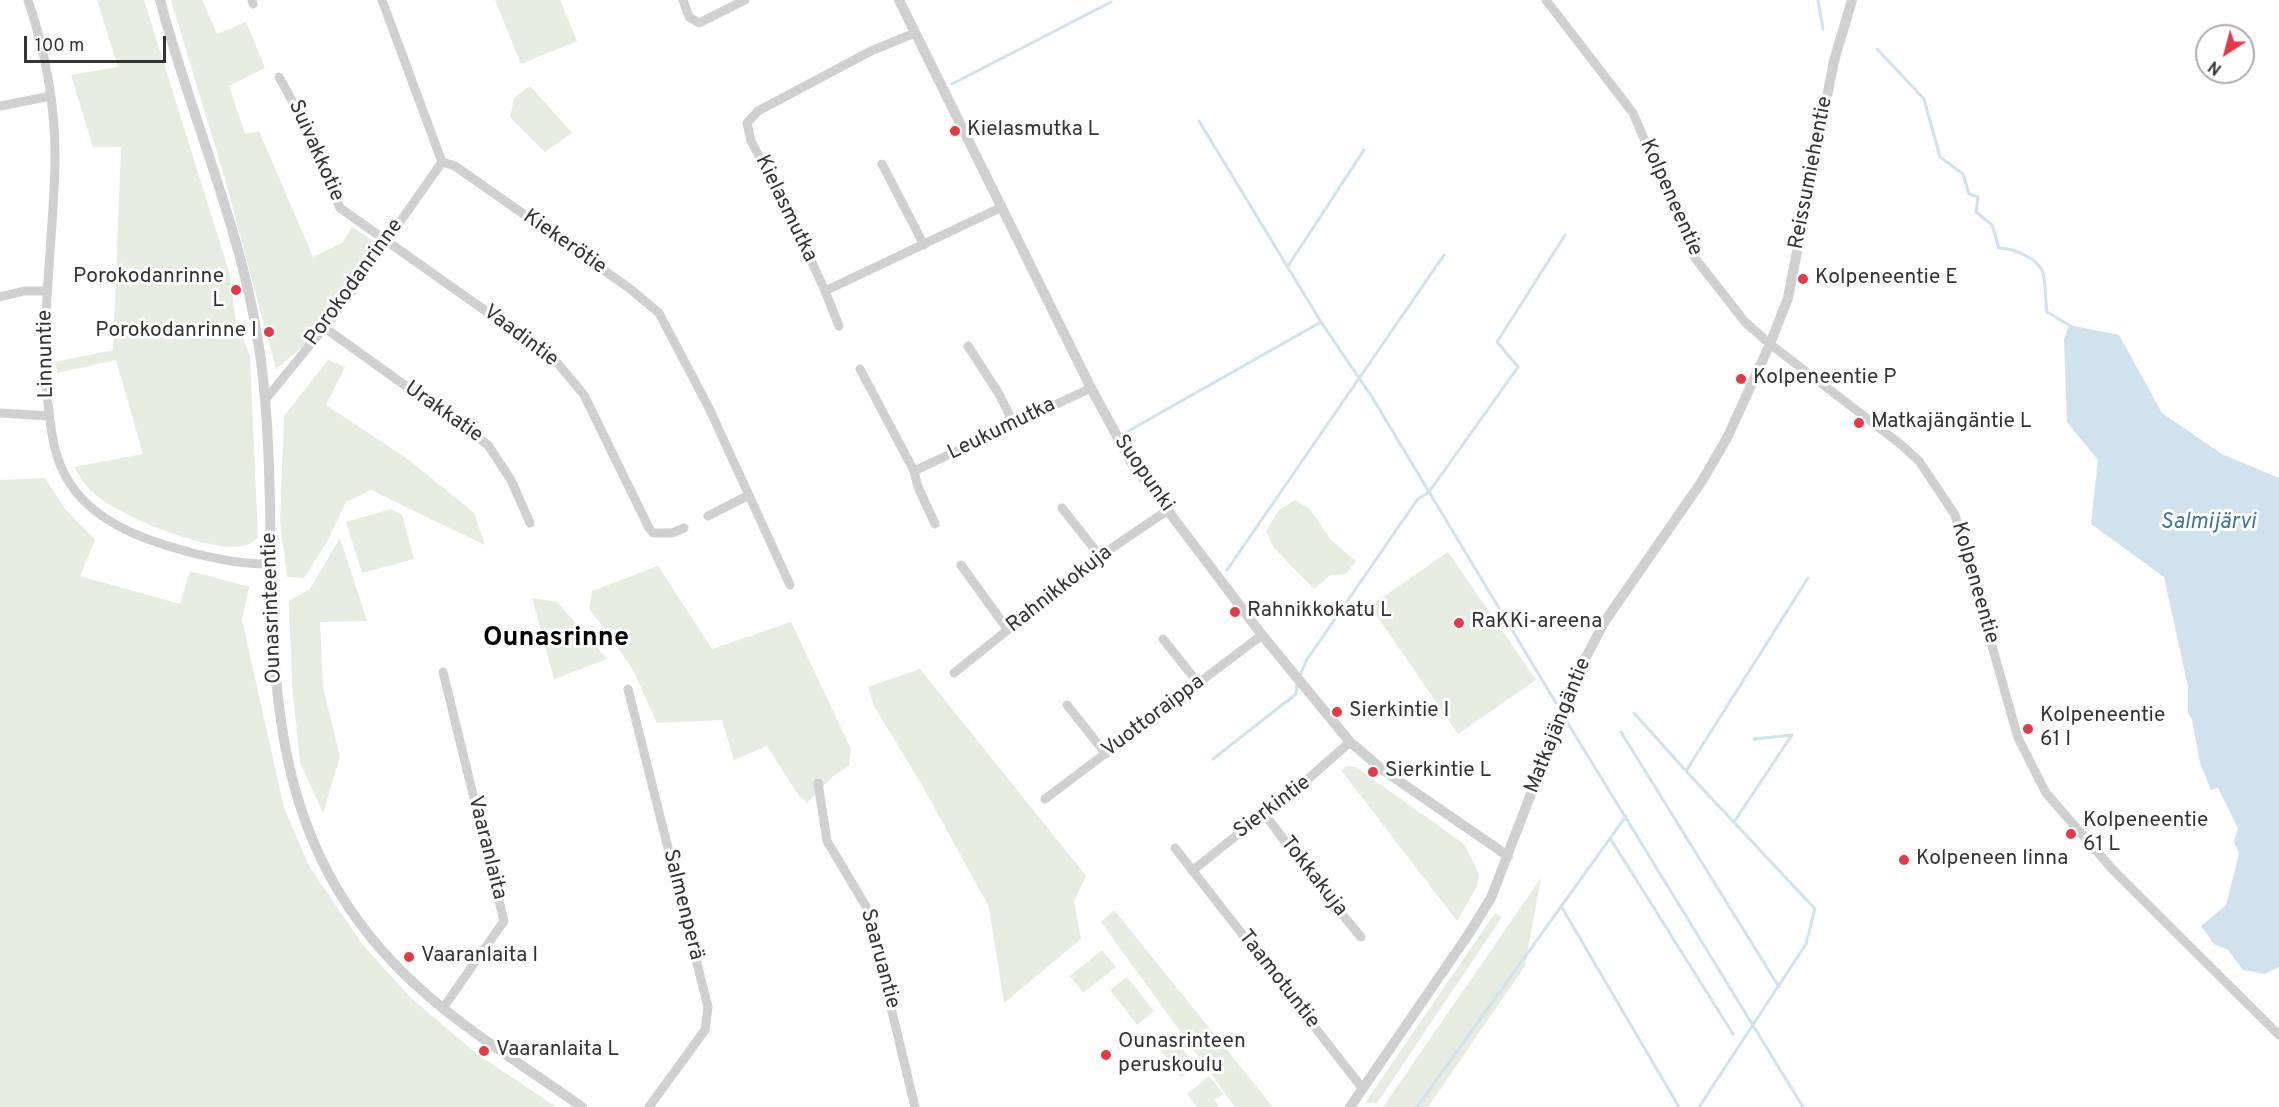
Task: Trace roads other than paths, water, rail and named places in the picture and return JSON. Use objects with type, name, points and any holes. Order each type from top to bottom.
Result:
[{"type":"street","name":"Linnuntie","points":[[28,0],[42,43],[51,96],[55,164],[46,291],[44,365],[56,455],[69,483],[89,506],[136,535],[174,548],[251,563],[272,564]]},
{"type":"street","name":"Ounasrinteentie","points":[[160,0],[236,244],[260,357],[265,400],[272,564],[273,660],[285,754],[301,812],[325,866],[350,910],[398,968],[444,1008],[582,1107]]},
{"type":"street","points":[[382,0],[442,162]]},
{"type":"street","points":[[683,0],[689,17],[699,23],[745,0]]},
{"type":"street","name":"Suopunki","points":[[899,0],[1091,388],[1131,462],[1262,635],[1350,742],[1383,770],[1508,856]]},
{"type":"street","name":"Kolpeneentie","points":[[1546,0],[1633,113],[1695,258],[1745,322],[1770,344],[1899,443],[1919,461],[1933,480],[1955,515],[2019,738],[2046,793],[2114,871],[2279,1035]]},
{"type":"street","name":"Reissumiehentie","points":[[1770,344],[1788,298],[1834,61],[1852,0]]},
{"type":"street","name":"Kielasmutka","points":[[825,291],[785,205],[751,141],[747,123],[750,117],[758,111],[871,51],[915,33]]},
{"type":"street","name":"Suivakkotie","points":[[279,77],[298,111],[335,201],[345,214],[386,241]]},
{"type":"street","points":[[0,106],[51,96]]},
{"type":"street","name":"Porokodanrinne","points":[[265,400],[325,328],[442,162]]},
{"type":"street","name":"Kiekerötie","points":[[442,162],[455,166],[652,305],[665,322],[704,399],[790,585]]},
{"type":"street","points":[[882,164],[924,245]]},
{"type":"street","points":[[839,326],[825,291],[1002,207]]},
{"type":"street","name":"Vaadintie","points":[[386,241],[555,360],[584,395],[653,532],[662,534],[684,528]]},
{"type":"street","points":[[0,297],[24,291],[46,291]]},
{"type":"street","name":"Urakkatie","points":[[325,328],[488,445],[511,480],[530,523]]},
{"type":"street","name":"Matkajängäntie","points":[[1350,1107],[1491,898],[1560,712],[1577,674],[1605,621],[1708,471],[1770,344]]},
{"type":"street","points":[[968,346],[999,394],[1014,424]]},
{"type":"street","points":[[860,369],[914,471],[918,487],[935,524]]},
{"type":"street","name":"Leukumutka","points":[[914,471],[1091,388]]},
{"type":"street","points":[[0,413],[49,416]]},
{"type":"street","points":[[708,516],[749,495]]},
{"type":"street","points":[[1062,508],[1100,556]]},
{"type":"street","name":"Rahnikkokuja","points":[[954,673],[1100,556],[1168,510]]},
{"type":"street","points":[[961,565],[1008,630]]},
{"type":"street","name":"Vuottoraippa","points":[[1045,799],[1262,635]]},
{"type":"street","points":[[1163,639],[1198,683]]},
{"type":"street","name":"Vaaranlaita","points":[[443,672],[504,921],[444,1008]]},
{"type":"street","name":"Salmenperä","points":[[627,689],[708,1007],[705,1030],[649,1107]]},
{"type":"street","points":[[1067,705],[1106,754]]},
{"type":"street","name":"Sierkintie","points":[[1192,871],[1247,827],[1266,816],[1350,742]]},
{"type":"street","name":"Saaruantie","points":[[818,783],[827,841],[867,908],[915,1107]]},
{"type":"street","name":"Tokkakuja","points":[[1266,816],[1316,883],[1361,937]]},
{"type":"street","name":"Taamotuntie","points":[[1176,848],[1363,1089]]},
{"type":"water","name":"Salmijärvi","points":[[2069,325],[2119,335],[2162,413],[2222,454],[2279,478],[2279,967],[2264,974],[2243,970],[2228,950],[2214,944],[2201,926],[2226,905],[2239,854],[2234,841],[2238,828],[2218,788],[2211,790],[2200,763],[2192,720],[2188,713],[2188,687],[2164,577],[2091,524],[2098,460],[2067,422],[2064,339]]},
{"type":"waterway","points":[[1818,0],[1823,29]]},
{"type":"waterway","points":[[952,84],[1111,2]]},
{"type":"waterway","points":[[1877,49],[1924,99],[1940,157],[1963,174],[1969,194],[1978,197],[1976,212],[1992,225],[1999,248],[2018,252],[2036,263],[2043,273],[2047,312],[2069,325]]},
{"type":"waterway","points":[[1199,121],[1321,322],[1372,397],[1556,703]]},
{"type":"waterway","points":[[1288,266],[1364,150]]},
{"type":"waterway","points":[[1299,678],[1306,661],[1417,500],[1429,492],[1518,367],[1497,342],[1565,235]]},
{"type":"waterway","points":[[1227,570],[1444,255]]},
{"type":"waterway","points":[[1125,433],[1321,322]]},
{"type":"waterway","points":[[1699,1107],[1806,944],[1815,909],[1686,771],[1808,578]]},
{"type":"waterway","points":[[1213,759],[1296,694],[1297,684]]},
{"type":"waterway","points":[[1634,713],[1686,771]]},
{"type":"waterway","points":[[1564,717],[1803,1107]]},
{"type":"waterway","points":[[1621,732],[1779,987]]},
{"type":"waterway","points":[[1734,822],[1792,735],[1754,739]]},
{"type":"waterway","points":[[1417,1107],[1626,816]]},
{"type":"waterway","points":[[1610,838],[1733,1034]]},
{"type":"waterway","points":[[1561,906],[1679,1107]]},
{"type":"place","name":"Kielasmutka L","points":[[955,131]]},
{"type":"place","name":"Kolpeneentie E","points":[[1803,279]]},
{"type":"place","name":"Porokodanrinne L","points":[[236,290]]},
{"type":"place","name":"Porokodanrinne I","points":[[269,332]]},
{"type":"place","name":"Kolpeneentie P","points":[[1741,379]]},
{"type":"place","name":"Matkajängäntie L","points":[[1859,423]]},
{"type":"place","name":"Rahnikkokatu L","points":[[1235,612]]},
{"type":"place","name":"RaKKi-areena","points":[[1459,623]]},
{"type":"place","name":"Sierkintie I","points":[[1337,712]]},
{"type":"place","name":"Kolpeneentie 61 I","points":[[2028,729]]},
{"type":"place","name":"Sierkintie L","points":[[1373,772]]},
{"type":"place","name":"Kolpeneentie 61 L","points":[[2071,834]]},
{"type":"place","name":"Kolpeneen linna","points":[[1904,860]]},
{"type":"place","name":"Vaaranlaita I","points":[[409,957]]},
{"type":"place","name":"Vaaranlaita L","points":[[484,1051]]},
{"type":"place","name":"Ounasrinteen peruskoulu","points":[[1106,1055]]},
{"type":"district","name":"Ounasrinne","points":[[556,640]]}]
